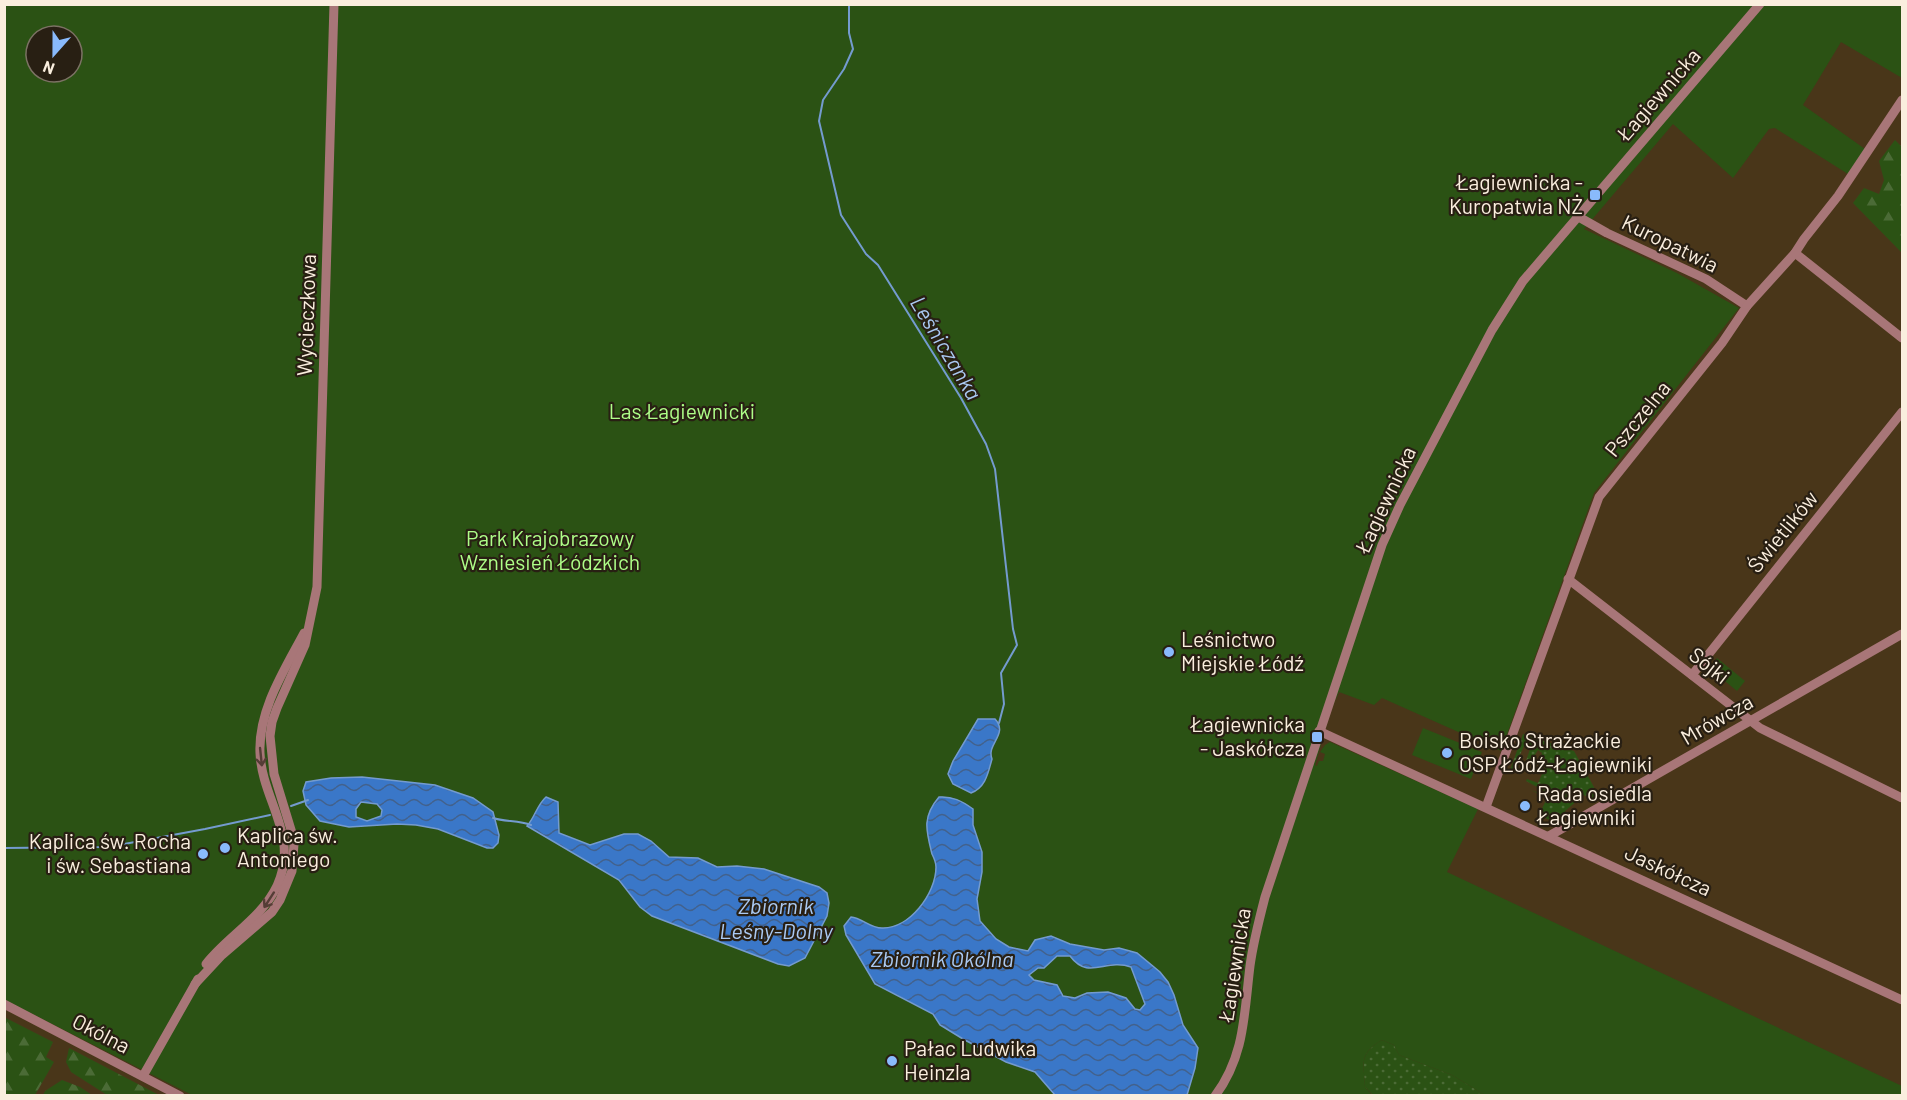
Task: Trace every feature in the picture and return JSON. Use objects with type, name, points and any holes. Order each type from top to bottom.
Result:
[{"type":"street","name":"Wycieczkowa","points":[[143,1076],[215,953],[262,910],[282,872],[285,844],[263,770],[260,754],[261,735],[270,702],[309,625],[315,604],[334,4]]},
{"type":"street","name":"Łagiewnicka","points":[[1215,1095],[1231,1072],[1240,1045],[1259,919],[1319,730],[1382,544],[1400,505],[1496,321],[1535,265],[1760,4]]},
{"type":"street","name":"Pszczelna","points":[[1486,807],[1599,497],[1722,343],[1747,306],[1795,253],[1838,196],[1902,100]]},
{"type":"street","name":"Kuropatwia","points":[[1577,216],[1607,233],[1706,279],[1747,306]]},
{"type":"street","points":[[1795,253],[1902,338]]},
{"type":"street","name":"Świetlików","points":[[1692,675],[1902,412]]},
{"type":"street","name":"Sójki","points":[[1568,579],[1769,734],[1902,798]]},
{"type":"street","name":"Mrówcza","points":[[1549,836],[1902,634]]},
{"type":"street","name":"Jaskółcza","points":[[1319,730],[1902,1000]]},
{"type":"street","name":"Okólna","points":[[4,1004],[180,1095]]},
{"type":"green space","name":"Las Łagiewnicki","points":[[4,5],[1902,5],[1902,78],[1841,42],[1803,105],[1865,149],[1848,174],[1775,128],[1769,129],[1733,178],[1673,124],[1584,229],[1677,273],[1739,308],[1594,493],[1501,751],[1382,698],[1374,705],[1339,692],[1331,710],[1315,765],[1323,761],[1325,754],[1320,752],[1330,742],[1478,809],[1447,872],[1902,1086],[1902,1095],[1485,1095],[1452,1075],[1399,1055],[1394,1045],[1382,1040],[1369,1050],[1364,1060],[1365,1087],[1373,1096],[192,1095],[5,1000]]},
{"type":"green space","points":[[1895,140],[1902,147],[1902,253],[1853,203],[1864,188],[1879,194],[1884,180],[1879,161]]},
{"type":"green space","points":[[1717,658],[1745,681],[1737,691],[1709,668]]},
{"type":"green space","name":"Boisko Strażackie OSP Łódź-Łagiewniki","points":[[1423,728],[1482,752],[1471,779],[1412,755]]},
{"type":"green space","points":[[1523,734],[1574,751],[1600,798],[1591,803],[1591,800],[1584,795],[1565,811],[1568,816],[1556,823],[1539,815],[1547,798],[1531,790],[1554,799],[1550,794],[1526,781],[1527,779],[1538,783],[1548,761],[1541,757],[1542,753],[1538,750],[1531,761],[1526,761],[1530,749],[1524,746],[1512,772],[1509,773]]},
{"type":"green space","points":[[4,1017],[53,1042],[46,1057],[54,1062],[35,1095],[5,1095]]},
{"type":"green space","points":[[1382,1040],[1394,1045],[1399,1055],[1452,1075],[1485,1095],[1373,1095],[1365,1087],[1364,1060],[1369,1050]]},
{"type":"green space","points":[[69,1048],[159,1095],[107,1095],[71,1072],[66,1062]]},
{"type":"green space","points":[[62,1080],[92,1095],[43,1095],[45,1091]]},
{"type":"water","points":[[978,719],[995,719],[1000,729],[992,749],[992,759],[986,779],[971,793],[953,784],[948,774],[953,761]]},
{"type":"water","points":[[362,777],[435,785],[473,798],[493,812],[499,835],[498,843],[493,848],[487,848],[438,829],[416,825],[349,827],[320,821],[306,805],[303,791],[306,782]],"holes":[[[361,802],[377,804],[382,810],[381,816],[367,821],[356,817],[356,809]]]},
{"type":"water","name":"Zbiornik Leśny-Dolny","points":[[546,797],[558,802],[559,833],[590,845],[624,834],[638,834],[651,841],[669,857],[698,858],[717,867],[737,866],[764,869],[819,887],[827,893],[829,903],[827,916],[805,958],[789,966],[778,964],[652,916],[640,907],[619,880],[527,826]]},
{"type":"water","name":"Zbiornik Okólna","points":[[939,797],[948,797],[961,801],[973,809],[973,825],[982,852],[982,872],[977,899],[980,921],[996,939],[1009,947],[1028,951],[1035,940],[1051,936],[1070,944],[1104,950],[1119,948],[1137,953],[1160,972],[1174,995],[1183,1025],[1198,1048],[1187,1095],[1055,1095],[1035,1072],[1006,1062],[963,1039],[940,1025],[933,1014],[875,984],[846,935],[844,926],[851,917],[878,928],[892,927],[902,923],[919,908],[935,877],[936,865],[928,838],[927,824]],"holes":[[[1057,956],[1070,956],[1084,967],[1113,965],[1131,967],[1145,1004],[1140,1010],[1135,1009],[1126,998],[1108,992],[1087,993],[1075,998],[1063,996],[1057,985],[1034,980],[1029,975],[1038,968],[1044,968]]]},
{"type":"waterway","name":"Leśniczanka","points":[[849,4],[849,33],[853,49],[844,69],[823,100],[819,121],[841,215],[866,254],[878,265],[961,398],[986,444],[995,469],[1013,629],[1017,645],[1001,673],[1004,704],[999,723]]},
{"type":"waterway","points":[[291,806],[308,800]]},
{"type":"waterway","points":[[4,848],[108,847],[270,815]]},
{"type":"waterway","points":[[493,818],[531,825]]},
{"type":"place","name":"Łagiewnicka - Kuropatwia NŻ","points":[[1595,195]]},
{"type":"place","name":"Leśnictwo Miejskie Łódź","points":[[1169,652]]},
{"type":"place","name":"Łagiewnicka - Jaskółcza","points":[[1317,737]]},
{"type":"place","name":"Boisko Strażackie OSP Łódź-Łagiewniki","points":[[1447,753]]},
{"type":"place","name":"Rada osiedla Łagiewniki","points":[[1525,806]]},
{"type":"place","name":"Kaplica św. Antoniego","points":[[225,848]]},
{"type":"place","name":"Kaplica św. Rocha i św. Sebastiana","points":[[203,854]]},
{"type":"place","name":"Pałac Ludwika Heinzla","points":[[892,1061]]},
{"type":"park label","name":"Park Krajobrazowy Wzniesień Łódzkich","points":[[550,551]]}]
